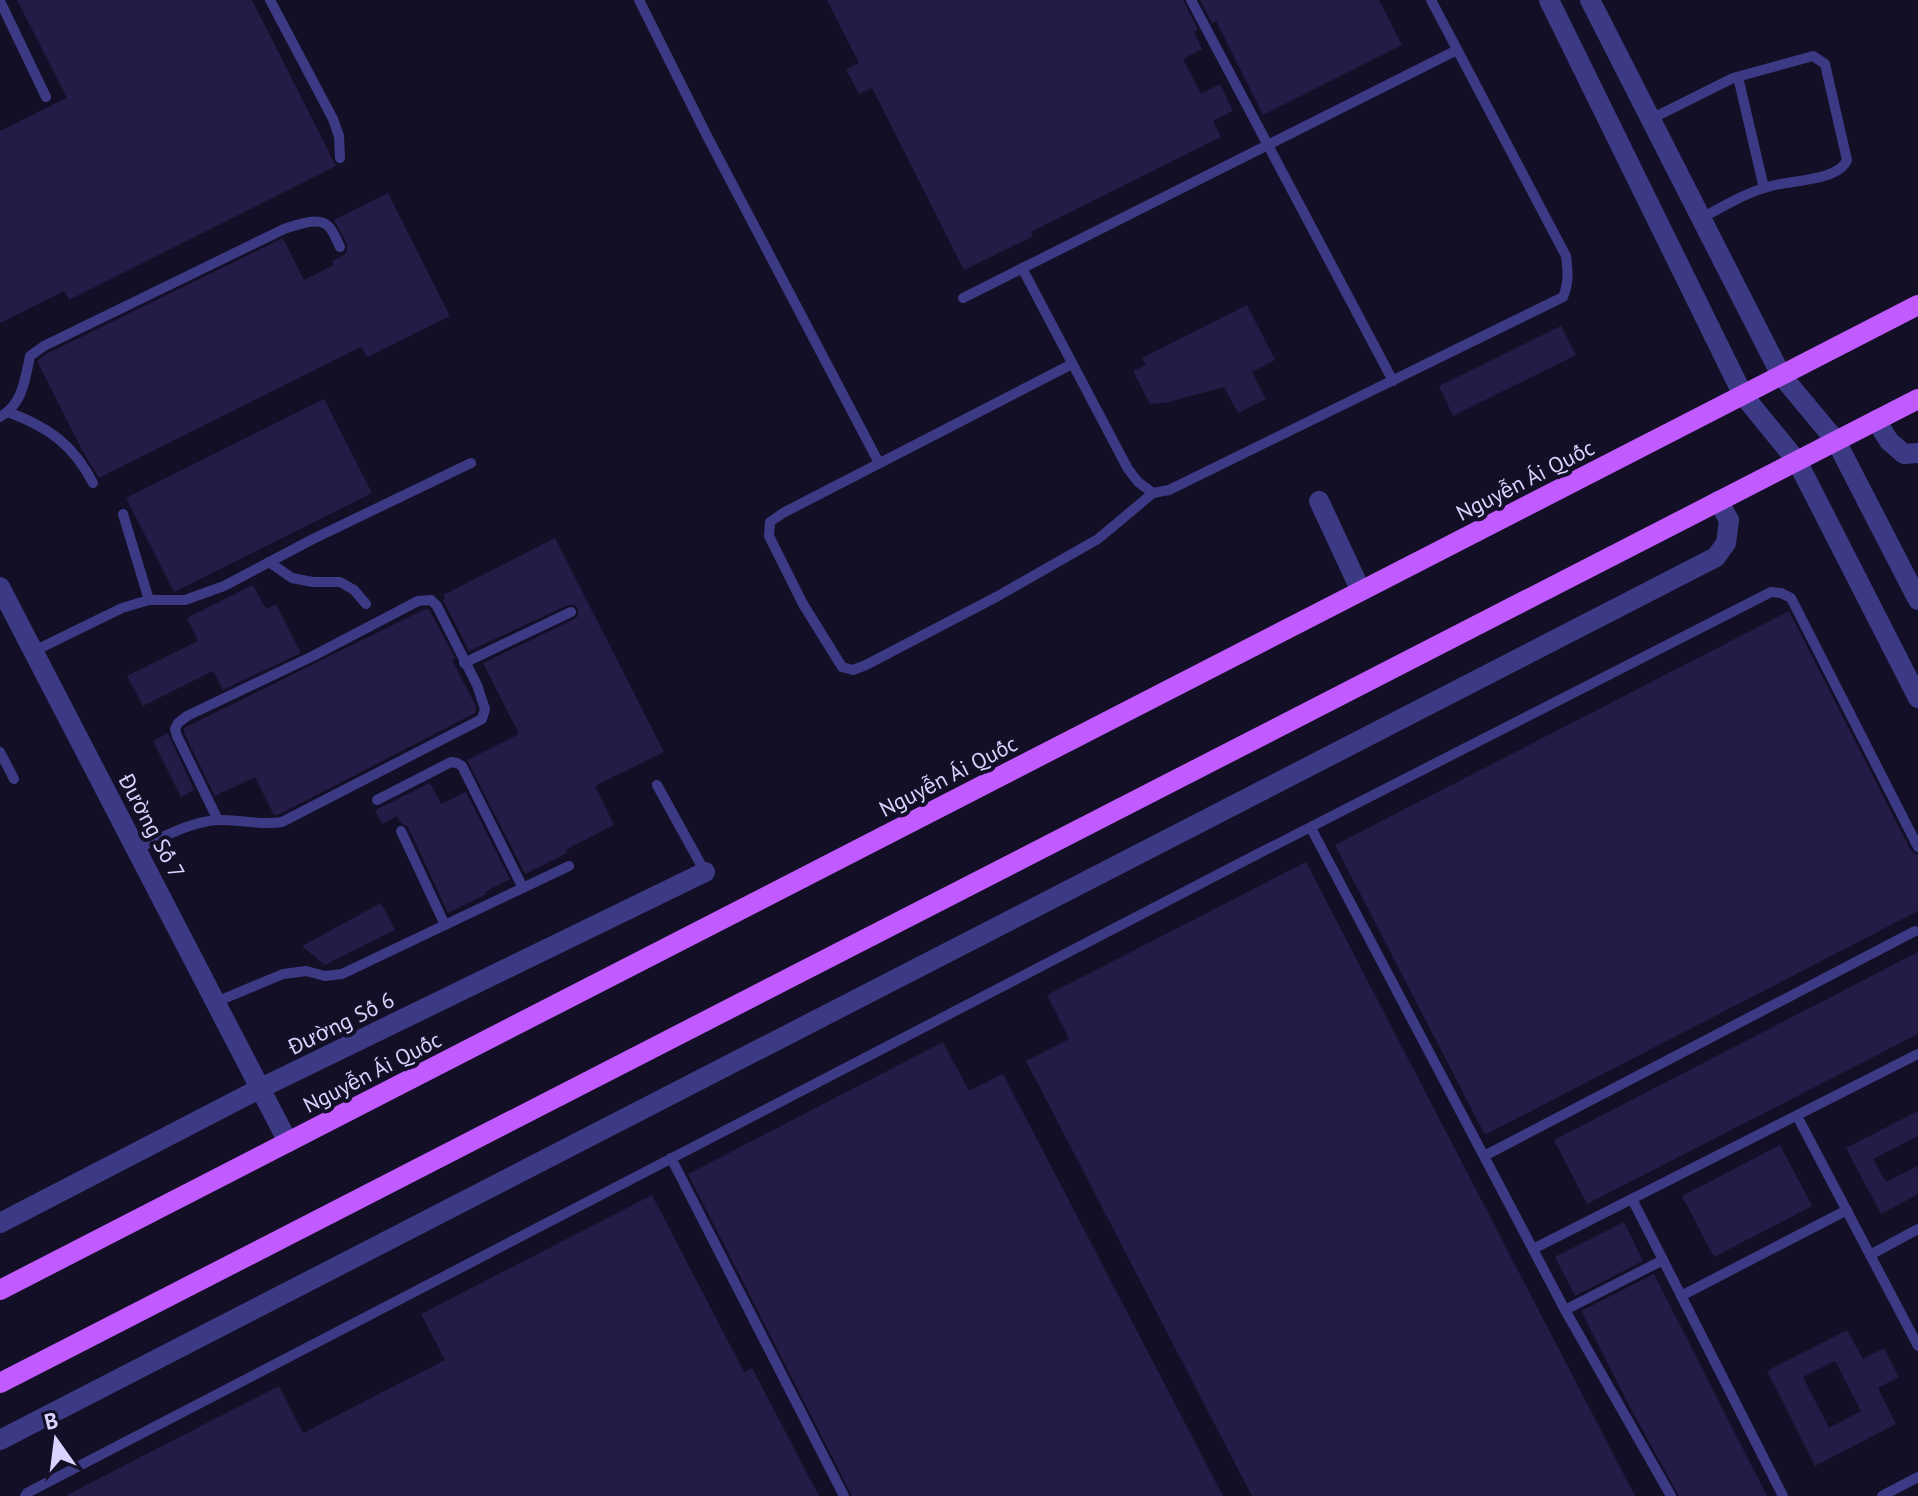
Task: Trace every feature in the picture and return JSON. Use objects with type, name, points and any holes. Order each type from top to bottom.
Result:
[{"type":"main road","name":"Nguyễn Ái Quốc","points":[[0,1290],[1918,305]]},
{"type":"main road","points":[[0,1383],[1918,399]]},
{"type":"street","points":[[1549,0],[1743,395],[1797,461],[1918,698]]},
{"type":"street","points":[[1590,0],[1781,375],[1836,441],[1918,600]]},
{"type":"street","points":[[1876,420],[1889,441],[1904,454],[1918,453]]},
{"type":"street","points":[[1319,501],[1361,591]]},
{"type":"street","points":[[0,1440],[1716,557],[1726,543],[1729,520],[1718,501]]},
{"type":"street","name":"Đường Số 7","points":[[0,587],[288,1142]]},
{"type":"street","name":"Đường Số 6","points":[[0,1223],[261,1088],[705,872]]},
{"type":"lane","points":[[270,0],[333,119],[339,136],[340,158]]},
{"type":"lane","points":[[639,0],[879,463]]},
{"type":"lane","points":[[1191,0],[1393,381]]},
{"type":"lane","points":[[1072,364],[770,522],[769,536],[803,604],[842,667],[853,670],[866,665],[998,596],[1098,539],[1153,493],[1169,490],[1563,297],[1568,274],[1566,256],[1431,0]]},
{"type":"lane","points":[[0,1],[46,97]]},
{"type":"lane","points":[[963,298],[1457,50]]},
{"type":"lane","points":[[1651,119],[1738,77],[1813,56],[1825,64],[1847,160],[1840,170],[1764,188],[1702,218]]},
{"type":"lane","points":[[1738,77],[1764,188]]},
{"type":"lane","points":[[93,483],[75,453],[56,435],[35,422],[4,414],[24,388],[30,356],[44,346],[284,229],[317,221],[325,223],[340,247]]},
{"type":"lane","points":[[1022,268],[1128,469],[1138,482],[1153,493]]},
{"type":"lane","points":[[34,651],[122,608],[149,600],[185,600],[224,586],[471,463]]},
{"type":"lane","points":[[123,514],[149,600]]},
{"type":"lane","points":[[269,562],[292,578],[340,582],[354,590],[366,604]]},
{"type":"lane","points":[[25,1496],[1246,860],[1771,592],[1791,598],[1918,847]]},
{"type":"lane","points":[[136,849],[185,828],[218,820],[266,825],[282,822],[482,719],[485,709],[477,685],[437,606],[431,600],[418,601],[178,723],[175,729],[218,820]]},
{"type":"lane","points":[[464,663],[571,612]]},
{"type":"lane","points":[[0,752],[14,779]]},
{"type":"lane","points":[[377,800],[451,762],[462,766],[523,888]]},
{"type":"lane","points":[[657,785],[705,872]]},
{"type":"lane","points":[[1311,828],[1565,1310],[1671,1496]]},
{"type":"lane","points":[[401,831],[445,925]]},
{"type":"lane","points":[[216,1002],[283,974],[306,971],[325,976],[342,974],[569,866]]},
{"type":"lane","points":[[1484,1156],[1915,931]]},
{"type":"lane","points":[[1533,1249],[1918,1054]]},
{"type":"lane","points":[[1797,1116],[1918,1346]]},
{"type":"lane","points":[[671,1158],[844,1496]]},
{"type":"lane","points":[[1632,1199],[1783,1496]]},
{"type":"lane","points":[[1681,1296],[1847,1210]]},
{"type":"lane","points":[[1870,1255],[1918,1229]]},
{"type":"lane","points":[[1565,1310],[1663,1260]]},
{"type":"lane","points":[[1882,1496],[1918,1477]]},
{"type":"building","points":[[17,0],[252,0],[336,166],[69,300],[64,291],[0,323],[0,131],[67,98]]},
{"type":"building","points":[[827,0],[1183,0],[1198,30],[1194,32],[1202,49],[1183,59],[1201,94],[1220,84],[1233,111],[1213,121],[1221,137],[1031,232],[1033,236],[964,270],[872,88],[859,94],[846,69],[859,63]]},
{"type":"building","points":[[1200,0],[1379,0],[1402,45],[1263,115],[1216,21],[1212,23]]},
{"type":"building","points":[[388,193],[450,316],[367,357],[361,347],[99,478],[37,361],[283,238],[304,280],[334,265],[332,261],[347,251],[347,244],[334,220]]},
{"type":"building","points":[[1247,305],[1275,360],[1252,372],[1266,399],[1238,413],[1224,387],[1150,404],[1133,371],[1146,365],[1142,358]]},
{"type":"building","points":[[1561,326],[1576,355],[1453,416],[1439,386]]},
{"type":"building","points":[[324,399],[372,493],[174,592],[126,498]]},
{"type":"building","points":[[555,538],[664,752],[595,786],[614,825],[525,874],[467,760],[519,734],[483,663],[574,619],[578,616],[578,609],[575,605],[568,605],[469,651],[443,595]]},
{"type":"building","points":[[253,585],[266,609],[276,604],[301,653],[223,690],[213,671],[143,706],[127,676],[198,641],[187,618]]},
{"type":"building","points":[[427,608],[455,658],[452,660],[476,706],[475,713],[280,814],[274,815],[255,777],[215,796],[184,728]]},
{"type":"building","points":[[1789,611],[1911,851],[1918,855],[1918,911],[1485,1135],[1335,845]]},
{"type":"building","points":[[168,733],[194,790],[181,797],[153,741]]},
{"type":"building","points":[[430,783],[441,804],[466,792],[510,879],[448,913],[408,827],[397,816],[382,824],[375,810]]},
{"type":"building","points":[[1306,862],[1635,1496],[1252,1496],[1026,1061],[1069,1039],[1047,995]]},
{"type":"building","points":[[381,903],[395,930],[325,965],[302,946]]},
{"type":"building","points":[[1918,952],[1918,1034],[1587,1204],[1554,1140]]},
{"type":"building","points":[[943,1042],[969,1091],[1003,1074],[1223,1496],[852,1496],[688,1174]]},
{"type":"building","points":[[1918,1111],[1918,1136],[1873,1159],[1886,1182],[1918,1166],[1918,1194],[1881,1214],[1846,1148]]},
{"type":"building","points":[[1780,1145],[1812,1206],[1714,1257],[1682,1196]]},
{"type":"building","points":[[652,1195],[744,1372],[752,1368],[819,1496],[65,1496],[279,1386],[303,1433],[445,1360],[421,1314]]},
{"type":"building","points":[[1624,1222],[1643,1261],[1575,1296],[1555,1257]]},
{"type":"building","points":[[1654,1274],[1767,1496],[1679,1496],[1581,1311]]},
{"type":"building","points":[[1847,1330],[1863,1359],[1884,1348],[1899,1377],[1878,1388],[1896,1424],[1815,1466],[1767,1371]],"holes":[[[1835,1361],[1861,1411],[1829,1428],[1803,1377]]]}]
